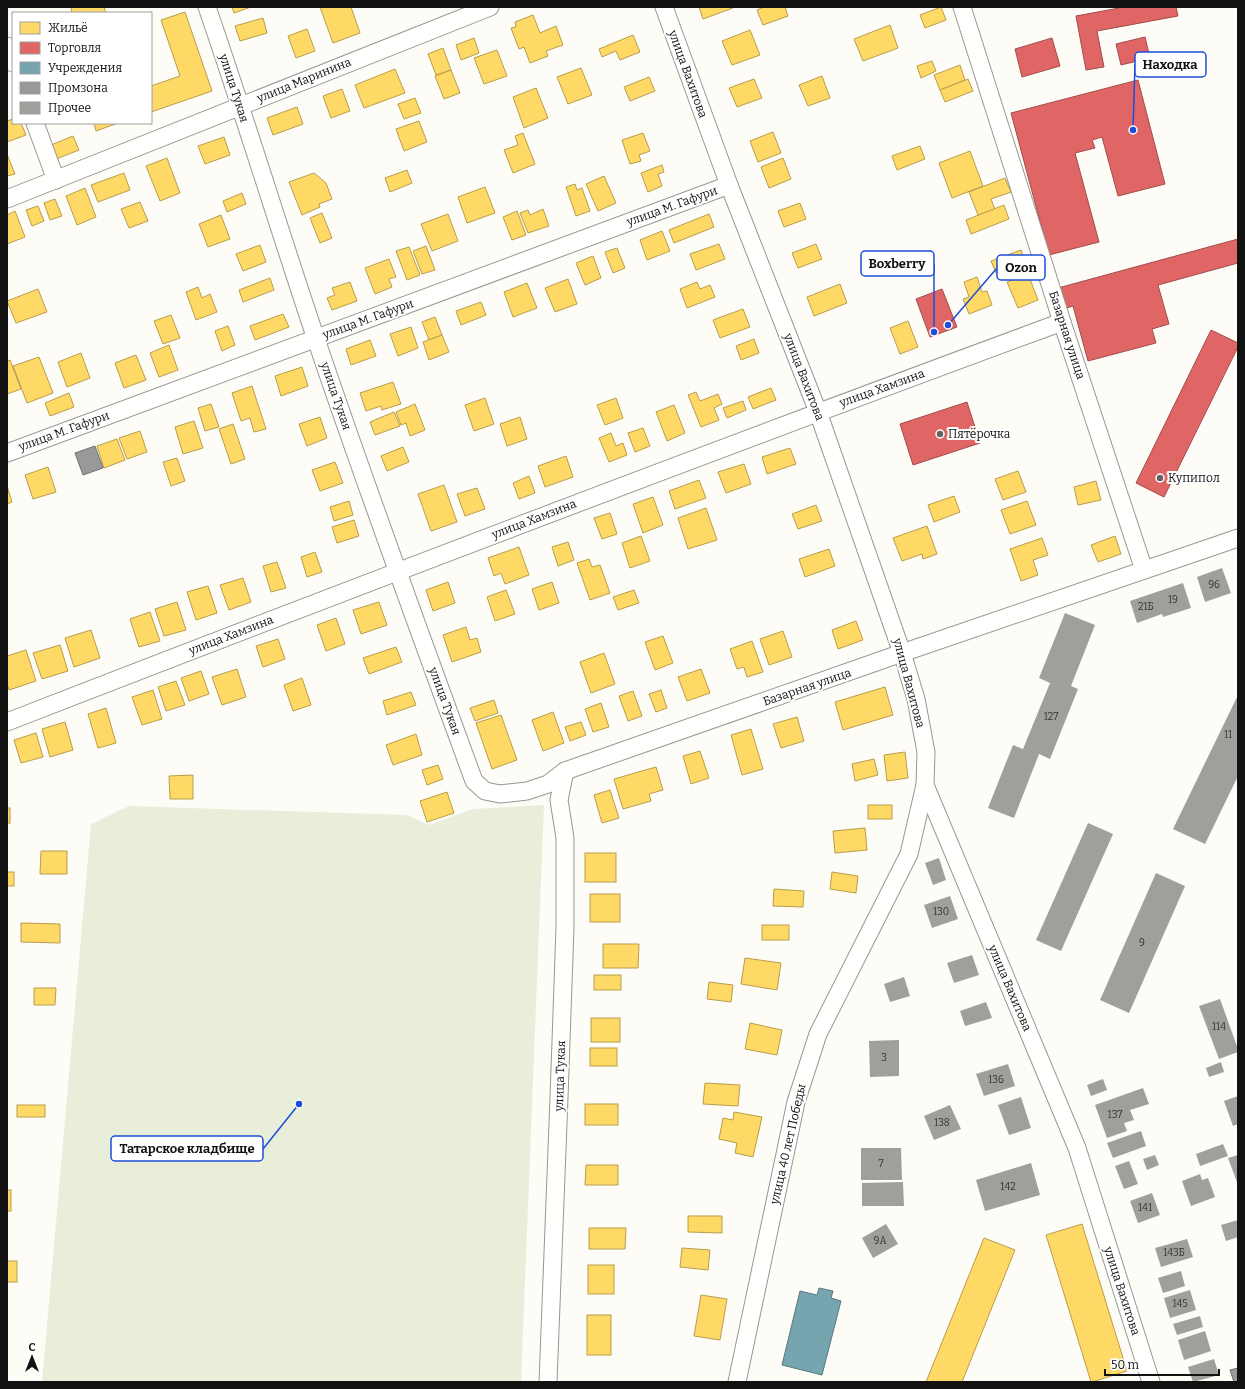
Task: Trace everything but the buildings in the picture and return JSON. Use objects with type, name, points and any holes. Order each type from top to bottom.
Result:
[{"type":"street","name":"улица Тукая","points":[[207,7],[241,106],[316,338],[396,571],[474,781]]},
{"type":"street","name":"улица Маринина","points":[[7,199],[490,7]]},
{"type":"street","name":"улица Вахитова","points":[[664,7],[729,185],[818,412],[902,653],[916,699],[926,752],[925,785],[1077,1148],[1151,1382]]},
{"type":"street","name":"Базарная улица","points":[[962,7],[1062,322],[1144,570]]},
{"type":"street","points":[[7,46],[12,60]]},
{"type":"street","points":[[35,124],[56,180]]},
{"type":"street","name":"улица М. Гафури","points":[[7,453],[729,185]]},
{"type":"street","name":"улица Хамзина","points":[[7,722],[396,571],[1062,322]]},
{"type":"street","name":"Базарная улица","points":[[474,781],[485,791],[500,794],[527,791],[548,784],[565,771],[902,653],[1238,538]]},
{"type":"street","name":"улица Тукая","points":[[548,1382],[560,1098],[565,927],[565,838],[559,800],[565,771]]},
{"type":"street","name":"улица 40 лет Победы","points":[[737,1382],[796,1102],[818,1034],[909,854],[925,785]]},
{"type":"green space","points":[[544,805],[521,1382],[42,1382],[91,824],[129,806],[406,815],[430,825],[472,809]]},
{"type":"place","name":"Находка","points":[[1133,130]]},
{"type":"place","name":"Ozon","points":[[948,325]]},
{"type":"place","name":"Boxberry","points":[[934,332]]},
{"type":"place","name":"Пятёрочка","points":[[940,434]]},
{"type":"place","name":"Купипол","points":[[1160,478]]},
{"type":"place","name":"Татарское кладбище","points":[[299,1104]]}]
